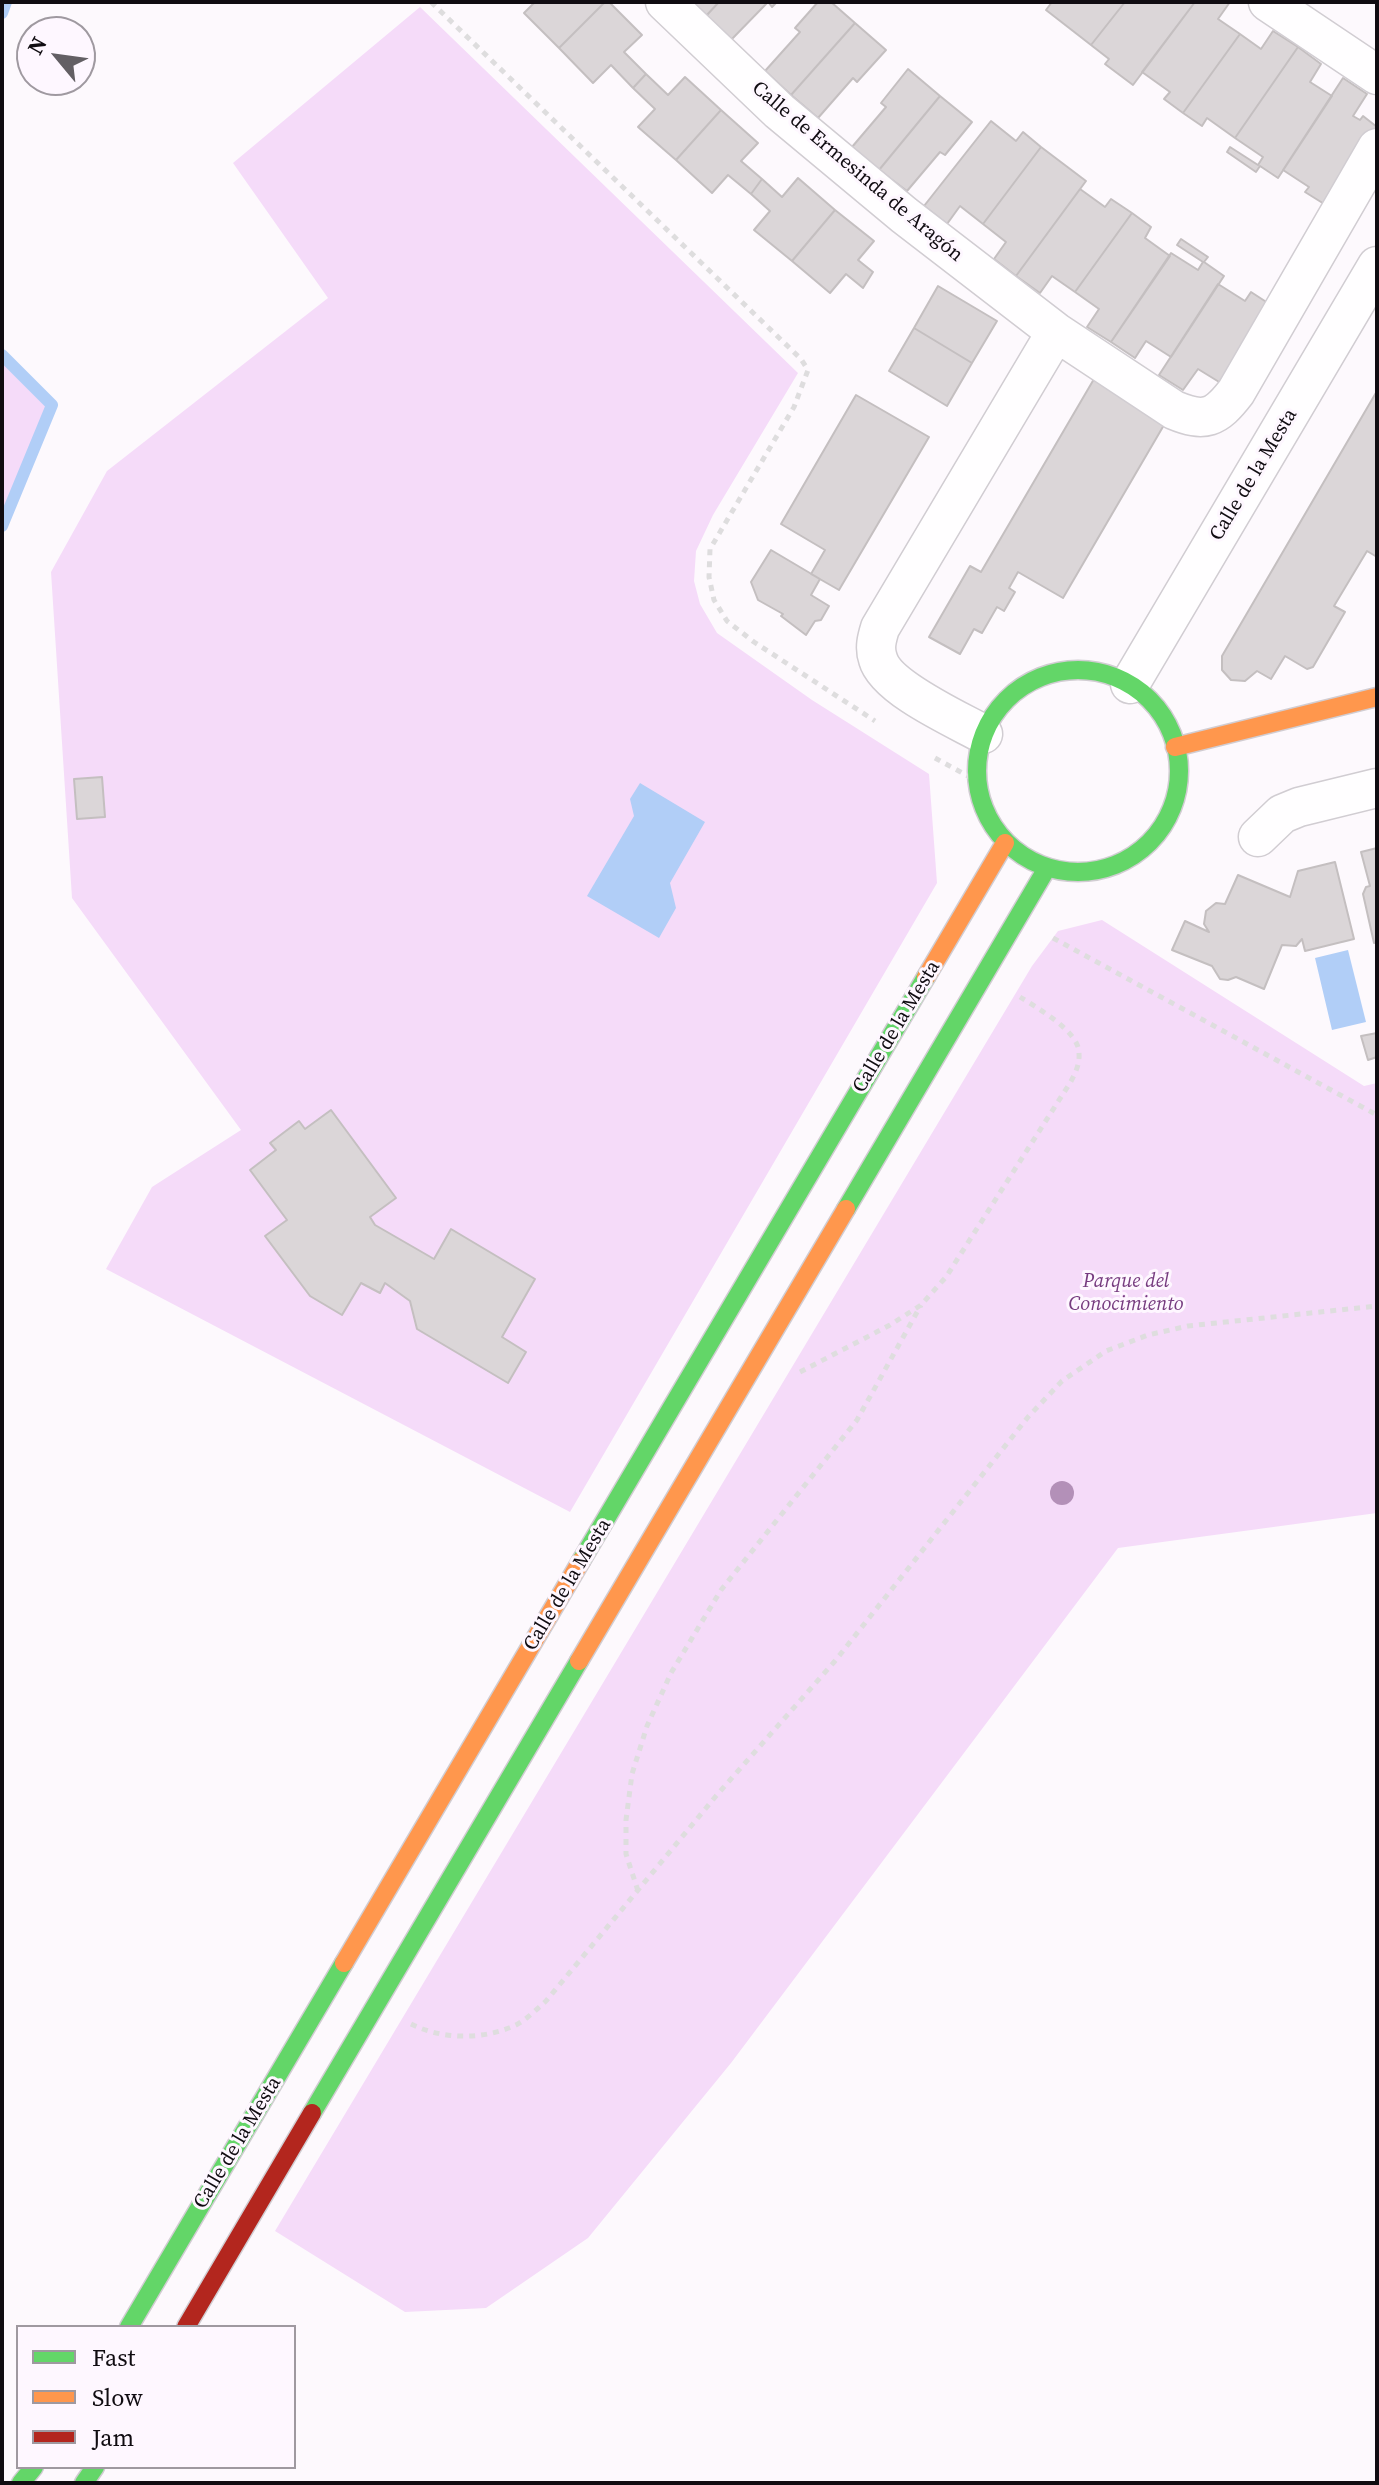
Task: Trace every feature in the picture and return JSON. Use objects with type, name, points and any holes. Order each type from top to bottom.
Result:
[{"type":"street","name":"Calle de Ermesinda de Aragón","points":[[665,2],[779,111],[904,215],[1056,332],[1174,410],[1192,418],[1207,417],[1223,410],[1236,392],[1377,148]]},
{"type":"street","points":[[1268,2],[1377,75]]},
{"type":"street","name":"Calle de la Mesta","points":[[1130,684],[1377,266]]},
{"type":"street","points":[[983,734],[895,683],[878,660],[876,643],[880,628],[1056,332]]},
{"type":"street","points":[[1079,670],[1097,672],[1130,684],[1159,710],[1168,724],[1175,747],[1179,783],[1175,803],[1153,840],[1116,866],[1090,872],[1067,873],[1047,868],[1019,854],[1005,843],[992,825],[983,808],[977,781],[983,734],[997,708],[1018,688],[1044,675],[1079,670]]},
{"type":"street","points":[[1175,747],[1377,697]]},
{"type":"street","points":[[1258,837],[1282,814],[1299,807],[1377,788]]},
{"type":"street","name":"Calle de la Mesta","points":[[130,2325],[1005,843]]},
{"type":"street","points":[[187,2325],[1047,868]]},
{"type":"path","points":[[431,2],[801,359],[808,370],[794,407],[710,549],[709,577],[714,600],[727,621],[754,642],[885,726]]},
{"type":"path","points":[[931,755],[977,781]]},
{"type":"path","points":[[1017,918],[1376,1113]]},
{"type":"path","points":[[638,1892],[626,1854],[626,1820],[632,1774],[647,1726],[671,1673],[721,1590],[857,1420],[921,1305],[946,1277],[1078,1066],[1080,1050],[1074,1038],[1058,1023],[985,975]]},
{"type":"path","points":[[794,1375],[890,1325],[921,1305]]},
{"type":"path","points":[[375,2006],[421,2029],[454,2037],[492,2033],[518,2024],[546,2001],[716,1796],[835,1661],[1028,1417],[1062,1381],[1106,1351],[1148,1335],[1188,1326],[1377,1306]]},
{"type":"green space","points":[[420,7],[798,373],[713,515],[696,551],[694,581],[700,604],[717,633],[812,700],[929,774],[937,883],[570,1512],[106,1269],[152,1187],[241,1130],[72,898],[51,572],[107,471],[328,298],[233,163]]},
{"type":"green space","points":[[2,355],[52,405],[2,526]]},
{"type":"green space","name":"Parque del Conocimiento","points":[[1102,920],[1364,1086],[1377,1083],[1377,1513],[1118,1548],[731,2063],[588,2238],[486,2308],[405,2312],[275,2231],[1032,966],[1058,931]]},
{"type":"water","points":[[640,783],[705,822],[670,883],[676,908],[659,938],[587,896],[634,816],[630,799]]},
{"type":"water","points":[[1348,950],[1366,1022],[1332,1030],[1315,958]]},
{"type":"building","points":[[535,2],[605,2],[559,48],[524,13]]},
{"type":"building","points":[[605,2],[609,2],[642,35],[624,52],[646,74],[633,88],[611,65],[593,83],[559,48]]},
{"type":"building","points":[[691,2],[719,2],[706,16]]},
{"type":"building","points":[[719,2],[768,2],[731,40],[706,16]]},
{"type":"building","points":[[818,2],[831,2],[855,23],[791,95],[765,71],[800,32],[795,28]]},
{"type":"building","points":[[1052,2],[1125,2],[1091,45],[1046,10]]},
{"type":"building","points":[[1125,2],[1195,2],[1133,85],[1105,64],[1109,59],[1091,45]]},
{"type":"building","points":[[1195,2],[1230,2],[1218,19],[1240,34],[1183,113],[1164,99],[1170,92],[1142,72]]},
{"type":"building","points":[[855,23],[886,50],[857,82],[853,78],[818,118],[791,95]]},
{"type":"building","points":[[1273,31],[1298,47],[1235,138],[1207,118],[1202,126],[1183,113],[1240,34],[1261,49]]},
{"type":"building","points":[[1298,47],[1321,64],[1310,82],[1332,96],[1278,178],[1260,166],[1256,172],[1227,152],[1230,147],[1258,165],[1263,157],[1235,138]]},
{"type":"building","points":[[908,69],[940,96],[879,170],[852,147],[886,107],[881,103]]},
{"type":"building","points":[[646,74],[668,95],[685,77],[721,110],[676,160],[638,127],[655,109],[633,88]]},
{"type":"building","points":[[1343,78],[1367,94],[1353,116],[1360,120],[1363,116],[1377,127],[1329,207],[1305,192],[1309,187],[1283,170]]},
{"type":"building","points":[[940,96],[972,122],[945,155],[940,152],[907,191],[879,170]]},
{"type":"building","points":[[721,110],[758,143],[741,161],[762,179],[751,194],[728,175],[712,193],[676,160]]},
{"type":"building","points":[[991,121],[1016,141],[1023,132],[1041,147],[983,224],[960,206],[947,224],[924,206]]},
{"type":"building","points":[[1041,147],[1086,181],[1016,276],[994,259],[1006,242],[983,224]]},
{"type":"building","points":[[798,178],[835,210],[792,261],[754,230],[770,211],[751,194],[762,179],[782,197]]},
{"type":"building","points":[[1080,189],[1105,207],[1111,199],[1132,213],[1075,292],[1052,276],[1040,293],[1016,276]]},
{"type":"building","points":[[835,210],[874,241],[858,260],[873,272],[863,288],[846,274],[830,293],[792,261]]},
{"type":"building","points":[[1132,213],[1151,227],[1145,238],[1170,256],[1111,342],[1087,327],[1099,309],[1075,292]]},
{"type":"building","points":[[1181,239],[1208,257],[1204,262],[1224,276],[1171,357],[1146,341],[1135,358],[1111,342],[1171,253],[1198,270],[1203,262],[1177,245]]},
{"type":"building","points":[[1218,284],[1245,301],[1251,292],[1271,305],[1224,385],[1198,369],[1183,390],[1159,375]]},
{"type":"building","points":[[938,286],[997,321],[972,363],[914,328]]},
{"type":"building","points":[[914,328],[972,363],[947,406],[889,371]]},
{"type":"building","points":[[1094,379],[1164,425],[1063,598],[1018,572],[1009,588],[1015,592],[1004,611],[997,607],[982,633],[974,629],[960,654],[929,637],[970,566],[981,572]]},
{"type":"building","points":[[1377,391],[1377,557],[1367,551],[1334,606],[1345,612],[1313,667],[1307,669],[1285,656],[1271,679],[1257,671],[1245,681],[1231,680],[1222,670],[1222,656]]},
{"type":"building","points":[[856,395],[929,437],[839,590],[811,574],[825,550],[781,524]]},
{"type":"building","points":[[771,550],[820,579],[811,595],[829,606],[821,620],[815,621],[806,635],[781,616],[783,614],[758,600],[751,582]]},
{"type":"building","points":[[102,777],[105,817],[77,819],[74,779]]},
{"type":"building","points":[[1377,848],[1377,942],[1374,943],[1363,894],[1370,886],[1361,852]]},
{"type":"building","points":[[1335,862],[1354,939],[1305,951],[1302,939],[1296,946],[1282,945],[1264,989],[1236,977],[1220,979],[1212,966],[1172,950],[1185,921],[1209,932],[1204,924],[1206,911],[1216,903],[1225,904],[1238,875],[1290,897],[1298,871]]},
{"type":"building","points":[[1377,1033],[1377,1057],[1368,1060],[1361,1036]]},
{"type":"building","points":[[331,1110],[396,1198],[370,1217],[375,1225],[434,1259],[451,1229],[535,1279],[502,1337],[526,1352],[508,1383],[417,1329],[410,1301],[385,1283],[380,1293],[361,1283],[342,1315],[310,1296],[265,1236],[287,1220],[250,1170],[276,1150],[270,1143],[299,1121],[305,1129]]},
{"type":"waterway","points":[[2,13],[6,2]]},
{"type":"waterway","points":[[2,355],[52,405],[2,526]]},
{"type":"traffic: fast","points":[[1078,670],[1117,677],[1150,699],[1172,732],[1179,771],[1172,810],[1150,843],[1117,865],[1078,872],[1039,865],[1006,843],[984,810],[977,771],[984,732],[1006,699],[1039,677],[1078,670]]},
{"type":"traffic: fast","points":[[846,1209],[1047,868]]},
{"type":"traffic: fast","points":[[581,1561],[926,977]]},
{"type":"traffic: fast","points":[[312,2113],[579,1661]]},
{"type":"traffic: fast","points":[[130,2325],[344,1963]]},
{"type":"traffic: fast","points":[[21,2483],[32,2469]]},
{"type":"traffic: fast","points":[[84,2483],[94,2469]]},
{"type":"traffic: slow","points":[[1175,747],[1377,697]]},
{"type":"traffic: slow","points":[[926,977],[1005,843]]},
{"type":"traffic: slow","points":[[579,1661],[846,1209]]},
{"type":"traffic: slow","points":[[344,1963],[581,1561]]},
{"type":"traffic: jam","points":[[187,2325],[312,2113]]}]
